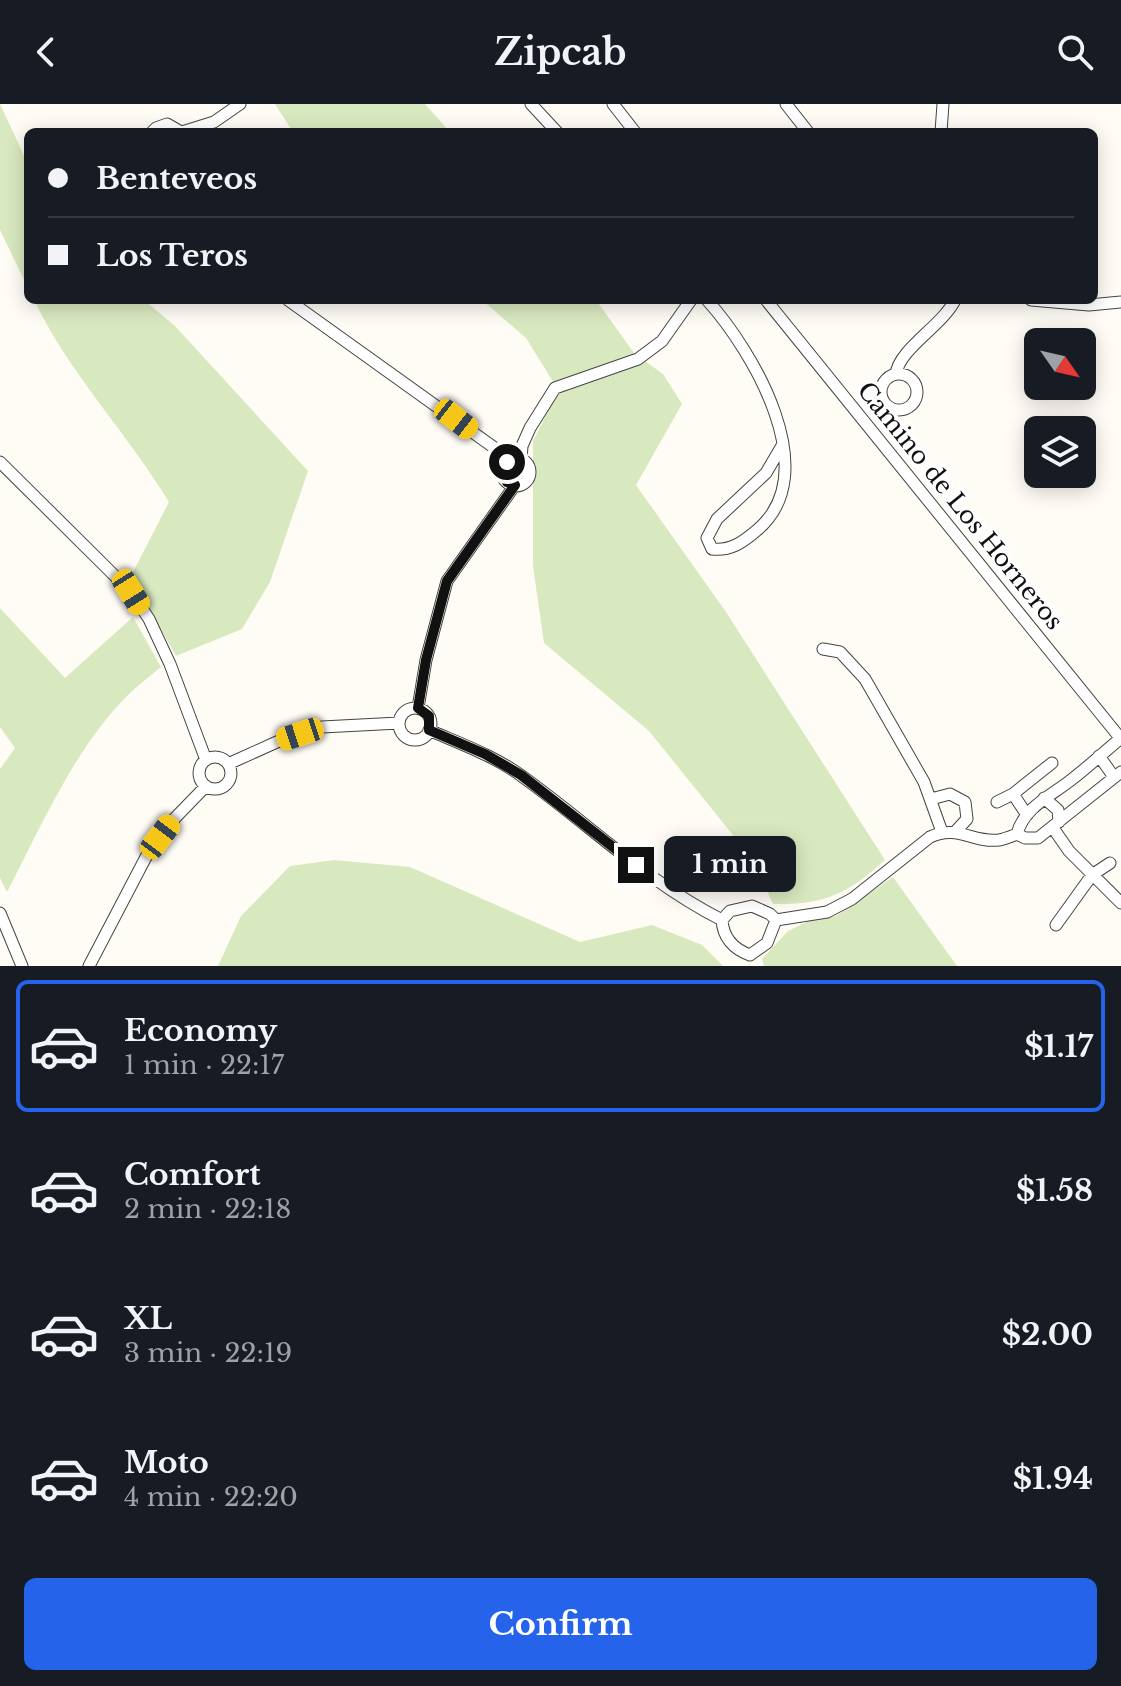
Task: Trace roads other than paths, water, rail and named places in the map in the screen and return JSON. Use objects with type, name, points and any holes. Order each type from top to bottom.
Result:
[{"type":"street","points":[[195,128],[214,122],[240,104]]},
{"type":"street","points":[[531,104],[553,128]]},
{"type":"street","points":[[613,104],[632,128]]},
{"type":"street","points":[[786,104],[805,128]]},
{"type":"street","points":[[941,128],[943,104]]},
{"type":"street","points":[[156,128],[167,124],[174,128]]},
{"type":"street","points":[[1077,304],[1121,302]]},
{"type":"street","points":[[294,304],[527,464],[530,472],[526,480],[515,485],[447,581],[426,660],[418,708]]},
{"type":"street","points":[[515,485],[507,482],[502,474],[504,465],[516,459],[530,428],[555,388],[638,359],[662,341],[690,304]]},
{"type":"street","points":[[708,304],[727,322],[768,392],[783,444],[782,487],[777,505],[765,523],[744,541],[724,550],[712,549],[707,538],[717,519],[766,473],[783,444]]},
{"type":"street","name":"Camino de Los Horneros","points":[[769,304],[1121,739]]},
{"type":"street","points":[[896,374],[897,366],[906,353],[935,328],[952,304]]},
{"type":"street","points":[[0,462],[131,592],[149,619],[170,664],[206,760]]},
{"type":"street","points":[[823,649],[840,652],[865,679],[931,799],[942,832]]},
{"type":"street","points":[[418,708],[429,716],[429,730],[423,738],[409,739],[401,732],[399,723],[403,713],[418,708]]},
{"type":"street","points":[[228,764],[279,741],[322,727],[399,723]]},
{"type":"street","points":[[429,730],[485,754],[521,775],[684,901],[722,920]]},
{"type":"street","points":[[776,920],[827,912],[852,899],[930,837],[942,832],[986,840],[999,840],[1017,834],[1027,815],[1044,798],[1068,783],[1121,739]]},
{"type":"street","points":[[1017,834],[1025,838],[1038,838],[1118,775],[1099,756]]},
{"type":"street","points":[[216,757],[228,764],[232,773],[229,783],[215,790],[206,786],[199,773],[206,760],[216,757]]},
{"type":"street","points":[[997,802],[1013,794],[1052,763]]},
{"type":"street","points":[[89,966],[146,857],[175,818],[206,786]]},
{"type":"street","points":[[931,799],[950,794],[965,802],[967,819],[955,832]]},
{"type":"street","points":[[1013,794],[1027,815]]},
{"type":"street","points":[[1044,798],[1058,810],[1056,825],[1069,851],[1121,903]]},
{"type":"street","points":[[1056,925],[1092,875],[1110,863]]},
{"type":"street","points":[[752,906],[776,920],[767,943],[751,960],[724,934],[722,920],[730,911],[752,906]]},
{"type":"street","points":[[0,913],[22,966]]}]
